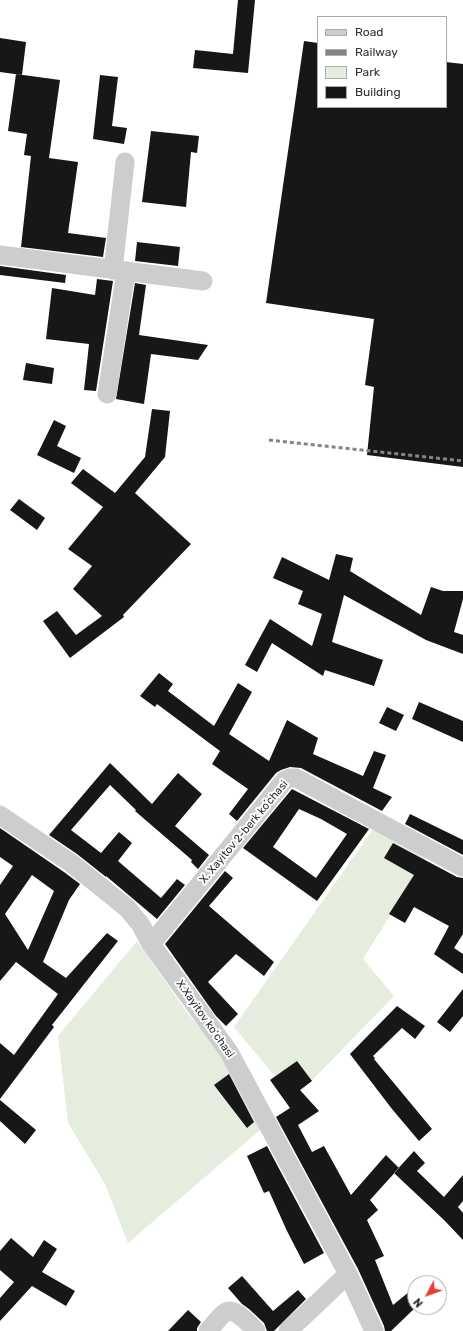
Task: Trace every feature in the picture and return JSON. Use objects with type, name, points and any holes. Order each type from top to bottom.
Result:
[{"type":"street","points":[[107,394],[119,270],[125,162]]},
{"type":"street","points":[[0,255],[203,281]]},
{"type":"street","name":"X. Xayitov 2-berk koʼchasi","points":[[151,944],[285,780],[290,778],[296,778],[462,867]]},
{"type":"street","name":"X.Xayitov koʻchasi","points":[[0,815],[71,863],[127,908],[141,925],[151,944],[229,1052],[348,1274],[374,1331]]},
{"type":"street","points":[[288,1331],[348,1274]]},
{"type":"street","points":[[208,1331],[226,1312],[232,1311],[256,1331]]},
{"type":"green space","points":[[374,828],[428,854],[363,959],[394,996],[294,1099],[234,1027]]},
{"type":"green space","points":[[137,941],[186,1011],[229,1064],[260,1130],[128,1243],[105,1184],[68,1123],[58,1036]]},
{"type":"building","points":[[238,0],[255,0],[248,73],[193,68],[195,50],[233,54]]},
{"type":"building","points":[[0,38],[26,42],[22,75],[0,72]]},
{"type":"building","points":[[304,41],[317,43],[317,108],[447,108],[447,62],[463,64],[463,467],[367,455],[374,387],[365,385],[374,319],[266,303]]},
{"type":"building","points":[[16,74],[60,80],[49,158],[78,162],[68,233],[106,238],[103,257],[21,247],[31,156],[24,155],[27,134],[8,131]]},
{"type":"building","points":[[100,75],[118,77],[112,126],[127,128],[124,144],[93,139]]},
{"type":"building","points":[[151,131],[199,136],[197,153],[191,152],[186,207],[142,202]]},
{"type":"building","points":[[137,242],[180,247],[178,266],[135,261]]},
{"type":"building","points":[[0,266],[66,275],[65,283],[0,275]]},
{"type":"building","points":[[97,279],[113,281],[96,391],[84,390],[89,344],[46,339],[52,288],[95,295]]},
{"type":"building","points":[[135,283],[146,285],[139,335],[208,345],[198,360],[151,354],[144,404],[116,399]]},
{"type":"building","points":[[26,363],[54,368],[52,384],[23,380]]},
{"type":"building","points":[[152,409],[170,411],[165,457],[135,493],[191,544],[123,615],[124,617],[70,658],[43,621],[57,611],[76,635],[102,616],[73,589],[92,566],[68,549],[103,507],[71,483],[83,469],[115,493],[145,457]]},
{"type":"building","points":[[54,420],[66,426],[57,446],[81,458],[74,473],[37,455]]},
{"type":"building","points":[[19,499],[45,518],[37,530],[10,510]]},
{"type":"building","points":[[336,554],[353,558],[350,571],[421,615],[431,587],[443,591],[463,591],[463,599],[454,632],[463,635],[463,654],[426,640],[344,595],[332,642],[383,660],[374,686],[325,670],[323,676],[272,643],[257,672],[245,665],[270,619],[312,646],[322,614],[298,604],[303,591],[273,578],[282,557],[329,580]]},
{"type":"building","points":[[159,673],[173,684],[168,691],[214,726],[238,683],[252,692],[229,734],[269,761],[287,720],[318,738],[313,754],[363,776],[374,751],[386,755],[373,788],[392,797],[382,811],[301,768],[290,767],[276,773],[237,821],[229,814],[248,789],[212,764],[220,751],[157,704],[155,707],[140,696]]},
{"type":"building","points":[[419,702],[463,721],[463,742],[412,719]]},
{"type":"building","points":[[387,707],[404,715],[396,731],[379,723]]},
{"type":"building","points":[[110,763],[152,804],[178,773],[202,794],[175,826],[209,855],[198,869],[191,862],[192,860],[135,811],[136,810],[110,785],[71,830],[101,853],[119,832],[132,843],[118,861],[161,898],[177,879],[185,885],[157,919],[106,876],[49,835]]},
{"type":"building","points":[[292,789],[369,829],[317,901],[243,848]],"holes":[[[299,809],[321,819],[347,834],[316,878],[273,847]]]},
{"type":"building","points":[[410,814],[463,840],[463,855],[405,824]]},
{"type":"building","points":[[0,828],[80,884],[69,900],[43,962],[66,978],[107,933],[118,941],[52,1025],[54,1027],[0,1099],[0,1043],[14,1055],[58,994],[16,962],[0,981],[0,885],[13,866],[0,857]],"holes":[[[32,875],[54,891],[28,950],[5,914]]]},
{"type":"building","points":[[393,843],[457,877],[463,878],[463,934],[454,948],[463,954],[463,974],[434,954],[449,926],[414,907],[405,923],[389,914],[414,875],[384,858]]},
{"type":"building","points":[[225,871],[233,878],[209,906],[274,962],[264,976],[236,954],[208,982],[238,1014],[226,1026],[216,1016],[165,944]]},
{"type":"building","points":[[463,989],[463,1016],[450,1032],[437,1022]]},
{"type":"building","points":[[397,1006],[425,1026],[415,1039],[402,1028],[373,1056],[432,1129],[419,1141],[392,1109],[350,1054]]},
{"type":"building","points":[[297,1061],[312,1081],[300,1090],[319,1111],[298,1125],[312,1152],[324,1146],[351,1195],[386,1155],[399,1168],[370,1200],[378,1210],[367,1220],[384,1256],[375,1260],[393,1305],[407,1294],[408,1315],[391,1331],[385,1331],[358,1269],[276,1117],[290,1108],[270,1080]]},
{"type":"building","points":[[229,1074],[254,1122],[247,1128],[214,1085]]},
{"type":"building","points":[[0,1100],[36,1130],[25,1144],[0,1121]]},
{"type":"building","points":[[267,1146],[324,1253],[304,1264],[269,1191],[264,1193],[247,1156]]},
{"type":"building","points":[[414,1151],[425,1163],[417,1171],[444,1197],[463,1175],[463,1201],[458,1207],[463,1213],[463,1240],[394,1173]]},
{"type":"building","points":[[11,1238],[33,1257],[44,1240],[57,1249],[42,1272],[75,1291],[66,1306],[32,1286],[0,1321],[0,1298],[14,1282],[0,1270],[0,1251]]},
{"type":"building","points":[[242,1276],[273,1311],[298,1290],[306,1299],[274,1331],[267,1331],[264,1323],[242,1304],[228,1288]]},
{"type":"building","points":[[188,1310],[201,1322],[197,1328],[197,1331],[168,1331]]},
{"type":"railway","points":[[269,440],[463,461]]}]
